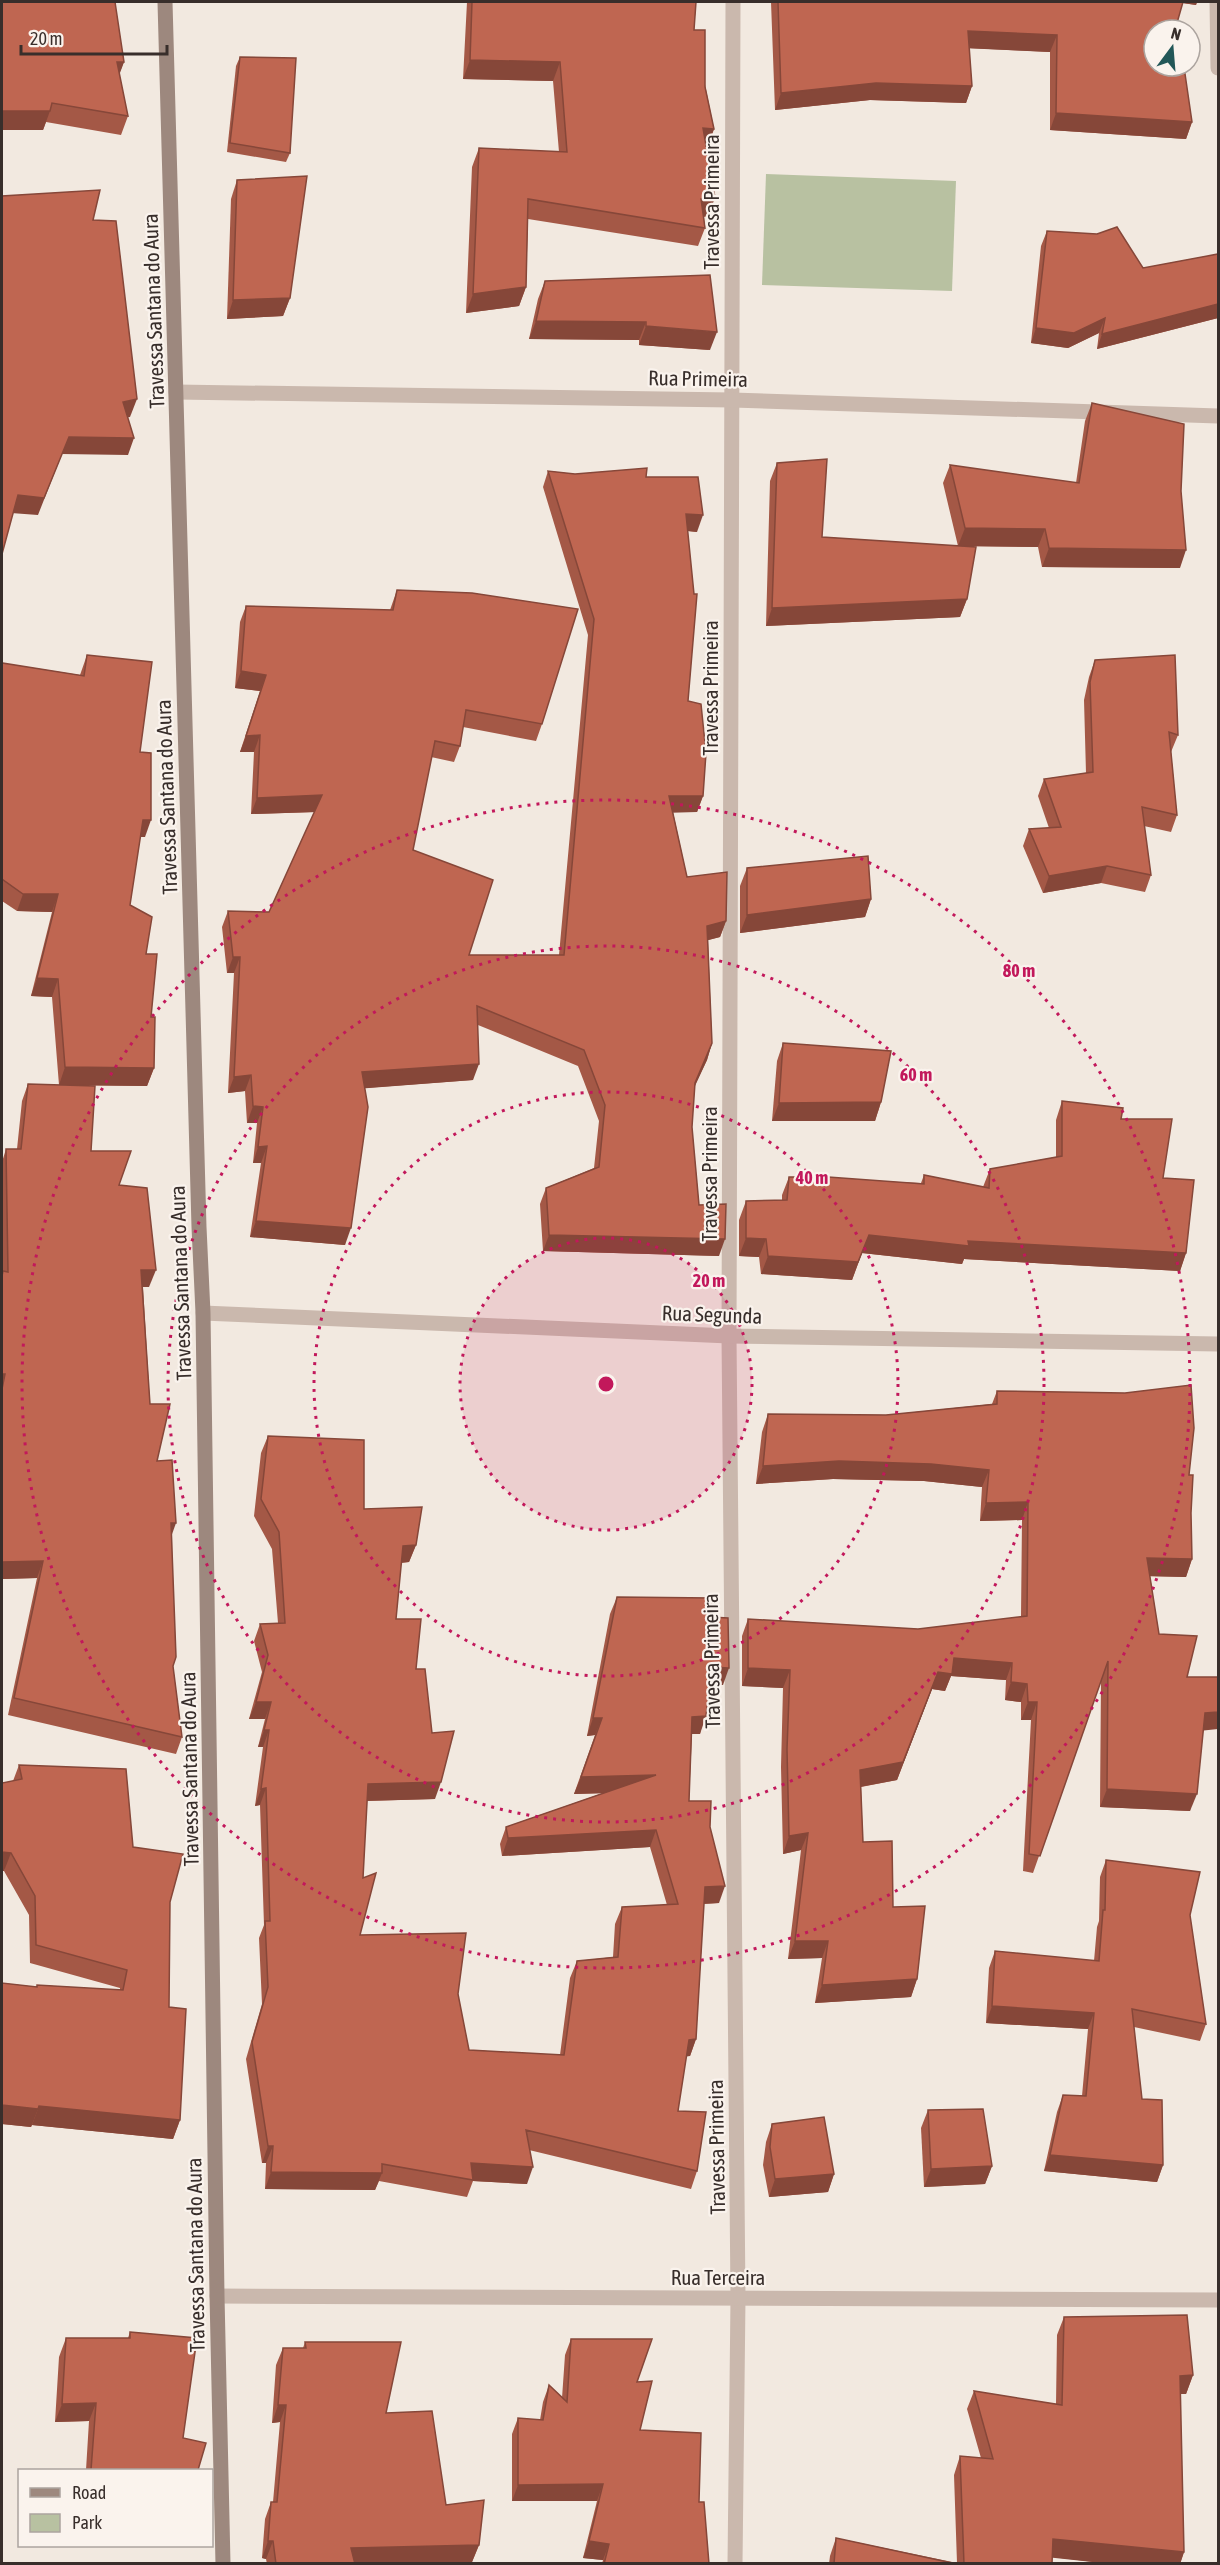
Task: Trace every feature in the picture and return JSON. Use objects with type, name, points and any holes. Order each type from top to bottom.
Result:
[{"type":"street","name":"Travessa Santana do Aura","points":[[165,2],[199,1227],[204,1313],[217,2296],[223,2564]]},
{"type":"street","name":"Travessa Primeira","points":[[733,2],[729,1336],[738,2298],[735,2564]]},
{"type":"street","points":[[1217,2],[1218,68]]},
{"type":"street","name":"Rua Primeira","points":[[176,392],[732,400],[1218,416]]},
{"type":"street","name":"Rua Segunda","points":[[204,1313],[729,1336],[1218,1344]]},
{"type":"street","name":"Rua Terceira","points":[[217,2296],[1218,2300]]},
{"type":"green space","points":[[766,174],[956,181],[952,291],[762,285]]},
{"type":"building","points":[[2,2],[115,2],[124,62],[117,62],[128,116],[52,103],[50,111],[2,111]]},
{"type":"building","points":[[472,2],[696,2],[694,30],[705,30],[705,87],[714,129],[703,128],[715,198],[701,199],[705,228],[528,199],[526,287],[473,294],[479,148],[567,152],[560,62],[470,60]]},
{"type":"building","points":[[778,2],[1183,2],[1178,18],[1142,18],[1142,78],[1186,78],[1192,122],[1056,113],[1057,35],[968,31],[972,86],[876,83],[781,93]]},
{"type":"building","points":[[240,57],[296,58],[290,153],[230,143]]},
{"type":"building","points":[[307,176],[290,298],[233,300],[237,180]]},
{"type":"building","points":[[100,190],[93,220],[116,221],[137,399],[123,402],[134,438],[69,437],[44,498],[18,495],[2,554],[2,196]]},
{"type":"building","points":[[1117,227],[1143,268],[1218,254],[1218,304],[1102,334],[1105,318],[1074,333],[1036,328],[1047,231],[1097,234]]},
{"type":"building","points":[[710,275],[717,332],[646,326],[646,322],[536,321],[545,281]]},
{"type":"building","points":[[1092,403],[1184,424],[1181,491],[1186,550],[1049,548],[1045,529],[965,528],[950,465],[1079,483]]},
{"type":"building","points":[[827,459],[822,537],[976,547],[967,599],[772,608],[777,463]]},
{"type":"building","points":[[647,468],[646,477],[698,477],[703,515],[686,514],[694,594],[697,594],[688,701],[701,704],[706,753],[703,796],[669,796],[687,877],[727,872],[726,921],[707,926],[712,1043],[695,1083],[692,1127],[699,1205],[726,1204],[725,1239],[549,1235],[546,1188],[599,1167],[605,1105],[584,1050],[477,1006],[479,1064],[362,1072],[368,1107],[351,1228],[256,1221],[267,1146],[258,1147],[263,1107],[253,1106],[251,1075],[234,1077],[240,957],[233,957],[228,911],[269,912],[322,795],[257,798],[260,735],[246,736],[266,675],[241,671],[246,606],[393,610],[397,590],[472,593],[578,609],[542,724],[466,710],[460,746],[435,741],[413,850],[493,880],[469,955],[564,955],[594,619],[548,471],[575,474]]},
{"type":"building","points":[[87,655],[152,662],[140,752],[151,753],[151,820],[143,820],[130,905],[152,917],[146,954],[157,954],[151,1017],[155,1017],[154,1068],[65,1067],[58,979],[37,978],[58,894],[23,894],[2,879],[2,663],[84,676]]},
{"type":"building","points":[[1175,655],[1178,735],[1169,732],[1177,815],[1142,807],[1151,875],[1107,866],[1049,876],[1029,829],[1061,827],[1044,779],[1093,772],[1090,682],[1095,660]]},
{"type":"building","points":[[868,856],[871,899],[747,915],[747,868]]},
{"type":"building","points":[[783,1043],[891,1051],[881,1102],[779,1103]]},
{"type":"building","points":[[28,1084],[95,1086],[91,1151],[131,1151],[119,1185],[147,1188],[156,1270],[141,1270],[150,1404],[170,1404],[157,1461],[172,1460],[176,1523],[171,1523],[176,1657],[173,1666],[182,1737],[14,1698],[43,1561],[2,1562],[2,1389],[5,1374],[2,1374],[2,1276],[3,1271],[8,1272],[6,1149],[21,1149]]},
{"type":"building","points":[[1062,1101],[1123,1108],[1121,1119],[1172,1119],[1163,1178],[1194,1180],[1186,1253],[968,1241],[969,1246],[869,1235],[858,1262],[768,1256],[766,1239],[746,1238],[746,1201],[787,1200],[789,1177],[828,1177],[924,1184],[924,1175],[989,1188],[990,1169],[1062,1156]]},
{"type":"building","points":[[1191,1385],[1194,1428],[1189,1475],[1193,1475],[1192,1559],[1147,1558],[1159,1634],[1197,1636],[1187,1677],[1218,1677],[1218,1712],[1205,1713],[1197,1794],[1107,1789],[1108,1661],[1040,1856],[1029,1854],[1037,1702],[1028,1702],[1027,1684],[1011,1682],[1012,1663],[954,1658],[952,1674],[938,1672],[903,1762],[860,1770],[863,1842],[892,1841],[893,1907],[925,1906],[917,1979],[822,1985],[828,1941],[795,1941],[808,1833],[789,1836],[787,1749],[790,1670],[748,1668],[748,1619],[918,1629],[1027,1616],[1028,1502],[986,1503],[989,1470],[931,1464],[839,1461],[763,1466],[768,1414],[886,1415],[997,1404],[997,1391],[1125,1393]]},
{"type":"building","points":[[268,1436],[364,1440],[364,1509],[422,1507],[416,1545],[403,1546],[396,1619],[421,1619],[416,1669],[425,1669],[432,1733],[454,1731],[441,1782],[368,1784],[363,1878],[376,1873],[360,1935],[466,1933],[458,1994],[469,2050],[564,2055],[577,1961],[618,1957],[622,1907],[678,1904],[656,1830],[508,1838],[506,1827],[656,1775],[581,1777],[602,1718],[593,1718],[617,1597],[713,1598],[710,1617],[728,1618],[729,1668],[712,1667],[706,1716],[692,1717],[689,1801],[711,1801],[710,1827],[725,1886],[705,1887],[696,2039],[689,2040],[678,2111],[706,2112],[697,2171],[526,2130],[533,2167],[471,2163],[473,2180],[382,2164],[382,2173],[271,2172],[273,2146],[268,2146],[252,2042],[268,1987],[265,1921],[270,1921],[266,1788],[261,1789],[269,1730],[264,1730],[271,1702],[256,1702],[268,1655],[260,1624],[285,1623],[279,1532],[261,1499]]},
{"type":"building","points":[[19,1765],[126,1769],[133,1847],[183,1854],[170,1902],[169,2007],[186,2009],[180,2120],[39,2106],[38,2109],[2,2105],[2,1983],[37,1987],[37,1985],[123,1990],[127,1970],[36,1945],[35,1896],[11,1853],[2,1852],[2,1783],[22,1779]]},
{"type":"building","points":[[1106,1860],[1200,1872],[1190,1915],[1206,2024],[1132,2009],[1142,2099],[1162,2100],[1163,2165],[1050,2155],[1063,2095],[1086,2096],[1094,2013],[992,2006],[995,1951],[1099,1961],[1103,1910],[1105,1910]]},
{"type":"building","points":[[983,2109],[992,2166],[931,2169],[928,2110]]},
{"type":"building","points":[[824,2117],[834,2174],[775,2179],[770,2147],[772,2124]]},
{"type":"building","points":[[1187,2315],[1193,2375],[1180,2376],[1184,2552],[1053,2539],[1052,2564],[964,2564],[960,2456],[993,2459],[974,2391],[1062,2405],[1064,2317]]},
{"type":"building","points":[[130,2332],[197,2338],[183,2438],[206,2443],[198,2469],[91,2469],[96,2403],[62,2404],[66,2338],[130,2338]]},
{"type":"building","points":[[571,2339],[652,2339],[637,2382],[652,2381],[640,2430],[701,2433],[699,2502],[704,2502],[709,2564],[604,2564],[609,2544],[589,2541],[603,2484],[518,2485],[518,2418],[543,2420],[549,2385],[567,2402]]},
{"type":"building","points":[[305,2342],[401,2342],[386,2413],[432,2411],[446,2505],[484,2500],[479,2545],[351,2548],[355,2564],[276,2564],[273,2541],[268,2541],[271,2502],[277,2502],[286,2405],[278,2405],[283,2348],[306,2348]]},
{"type":"building","points":[[836,2538],[957,2564],[834,2564]]}]
